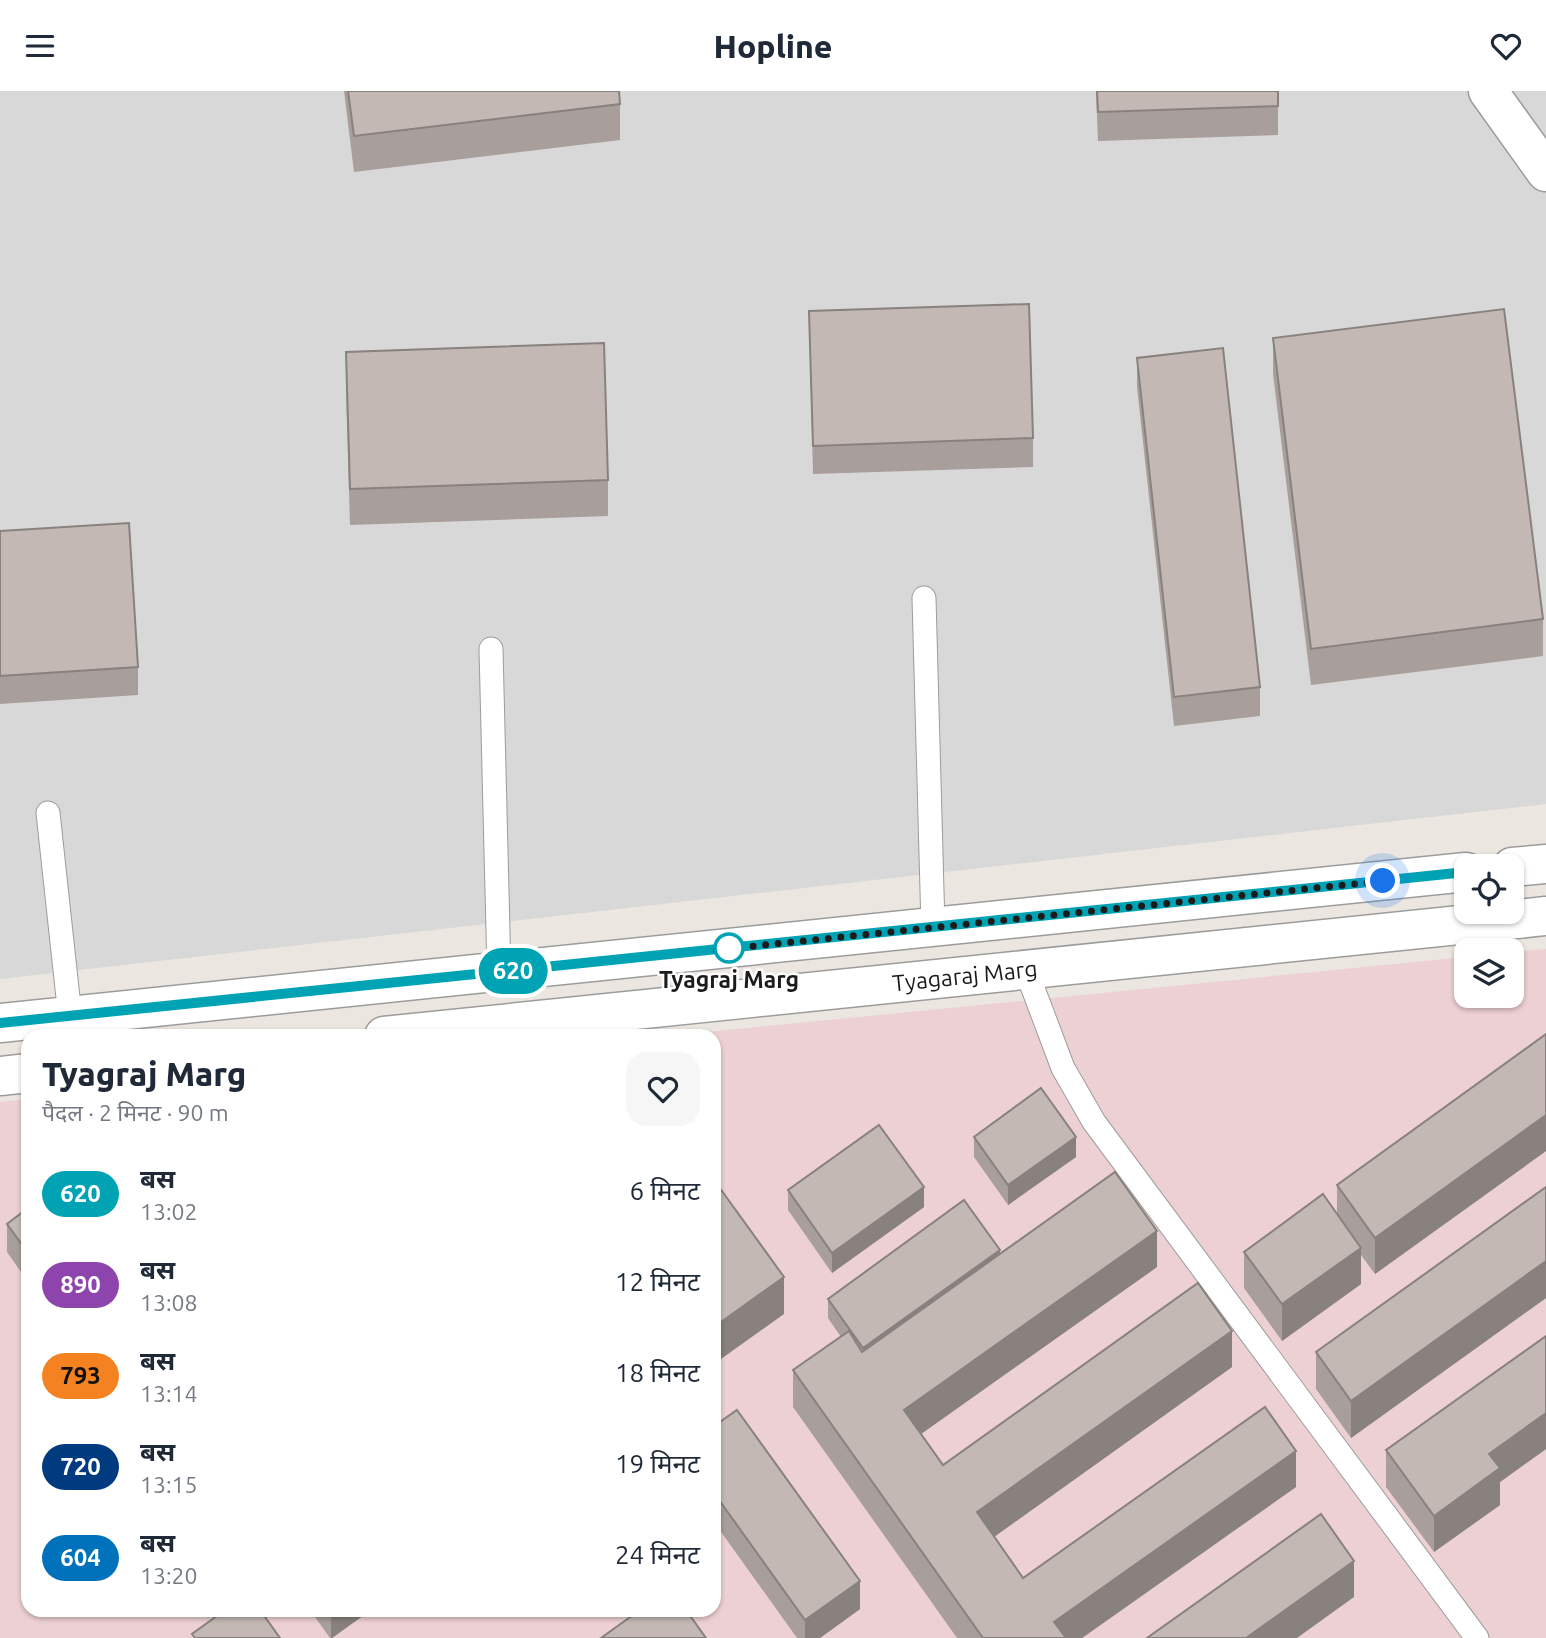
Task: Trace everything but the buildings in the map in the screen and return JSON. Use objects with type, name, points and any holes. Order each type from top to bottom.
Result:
[{"type":"street","points":[[1488,91],[1546,172]]},
{"type":"street","points":[[1524,866],[1546,864]]},
{"type":"street","points":[[0,1024],[1454,873]]},
{"type":"street","name":"Tyagaraj Marg","points":[[452,1029],[1546,916]]},
{"type":"street","points":[[0,1076],[21,1074]]},
{"type":"lane","points":[[924,598],[933,927]]},
{"type":"lane","points":[[491,649],[499,972]]},
{"type":"lane","points":[[48,813],[70,1016]]},
{"type":"lane","points":[[1026,970],[1063,1068],[1094,1122],[1477,1638]]},
{"type":"shaded area","points":[[0,91],[1546,91],[1546,804],[0,979]]},
{"type":"shaded area","points":[[1546,949],[1546,1638],[0,1638],[0,1102],[21,1100],[21,1617],[721,1617],[721,1031],[1454,958],[1454,1008],[1524,1008],[1524,951]]},
{"type":"bus line","name":"620","points":[[0,1023],[1454,873]]},
{"type":"place","name":"Tyagraj Marg","points":[[729,948]]},
{"type":"route","points":[[729,948],[716,950],[1383,881]]}]
